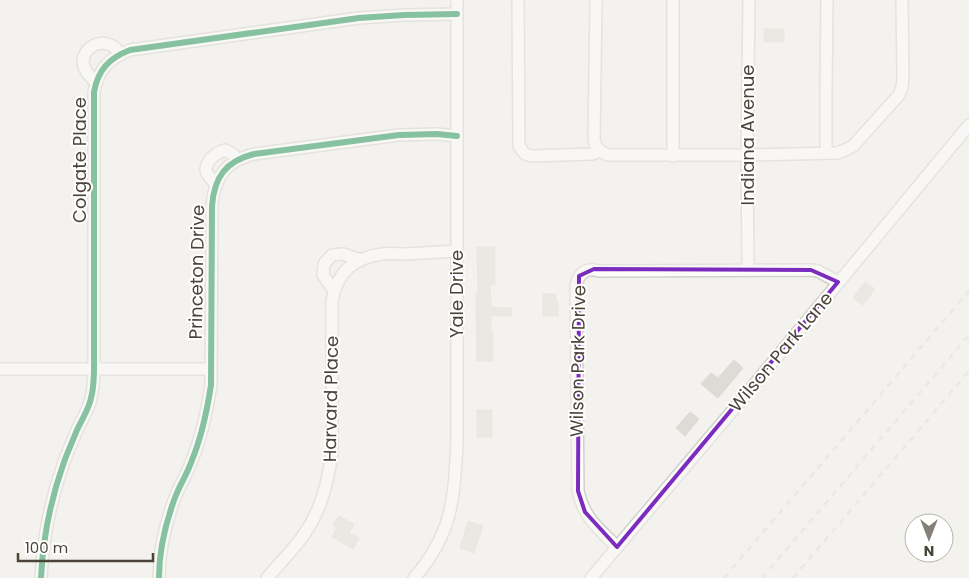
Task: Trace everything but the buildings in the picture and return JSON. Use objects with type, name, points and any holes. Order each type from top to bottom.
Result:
[{"type":"street","name":"Yale Drive","points":[[414,578],[430,559],[440,540],[448,521],[455,486],[457,442],[457,0]]},
{"type":"street","points":[[518,0],[518,135],[520,146],[525,154],[532,156],[592,154],[599,151]]},
{"type":"street","points":[[596,0],[594,140],[596,147],[599,151],[608,155],[673,156],[837,153],[853,146],[900,95],[902,87],[902,0]]},
{"type":"street","points":[[673,0],[673,156]]},
{"type":"street","name":"Indiana Avenue","points":[[748,270],[749,0]]},
{"type":"street","points":[[826,153],[827,0]]},
{"type":"street","name":"Colgate Place","points":[[41,578],[42,555],[48,516],[54,494],[64,462],[90,404],[92,395],[94,368],[94,92],[104,67],[120,54],[130,50],[359,18],[457,14]]},
{"type":"street","points":[[96,83],[88,74],[84,63],[85,56],[90,48],[94,44],[104,43],[114,47],[120,54]]},
{"type":"street","name":"Wilson Park Lane","points":[[591,578],[969,125]]},
{"type":"street","name":"Princeton Drive","points":[[159,578],[164,537],[169,518],[200,436],[207,411],[211,385],[212,194],[221,173],[237,160],[254,154],[399,135],[438,134],[457,136]]},
{"type":"street","name":"Princeton Drive","points":[[216,184],[209,177],[206,170],[208,162],[218,152],[226,150],[233,154],[237,160]]},
{"type":"street","name":"Harvard Place","points":[[267,578],[302,537],[316,513],[330,471],[332,452],[332,301],[338,281],[351,266],[371,256],[457,252]]},
{"type":"street","name":"Harvard Place","points":[[334,291],[323,275],[324,264],[332,255],[343,254],[361,260]]},
{"type":"street","name":"Wilson Park Drive","points":[[617,547],[591,521],[582,507],[578,491],[576,280],[579,276],[583,272],[594,269],[599,271],[818,271],[838,282]]},
{"type":"street","points":[[0,368],[211,369]]},
{"type":"highlighted area","points":[[594,269],[811,270],[838,282],[617,547],[585,512],[578,491],[579,276]]},
{"type":"railway","points":[[724,578],[969,291]]},
{"type":"railway","points":[[762,578],[969,335]]},
{"type":"railway","points":[[793,578],[969,371]]},
{"type":"cycle path","points":[[41,578],[45,533],[59,476],[77,430],[89,406],[93,387],[94,92],[98,77],[102,71],[110,61],[130,50],[359,18],[457,14]]},
{"type":"cycle path","points":[[159,578],[160,557],[166,525],[176,495],[189,469],[199,442],[211,385],[212,206],[215,187],[223,172],[236,161],[254,154],[399,135],[437,134],[457,136]]}]
